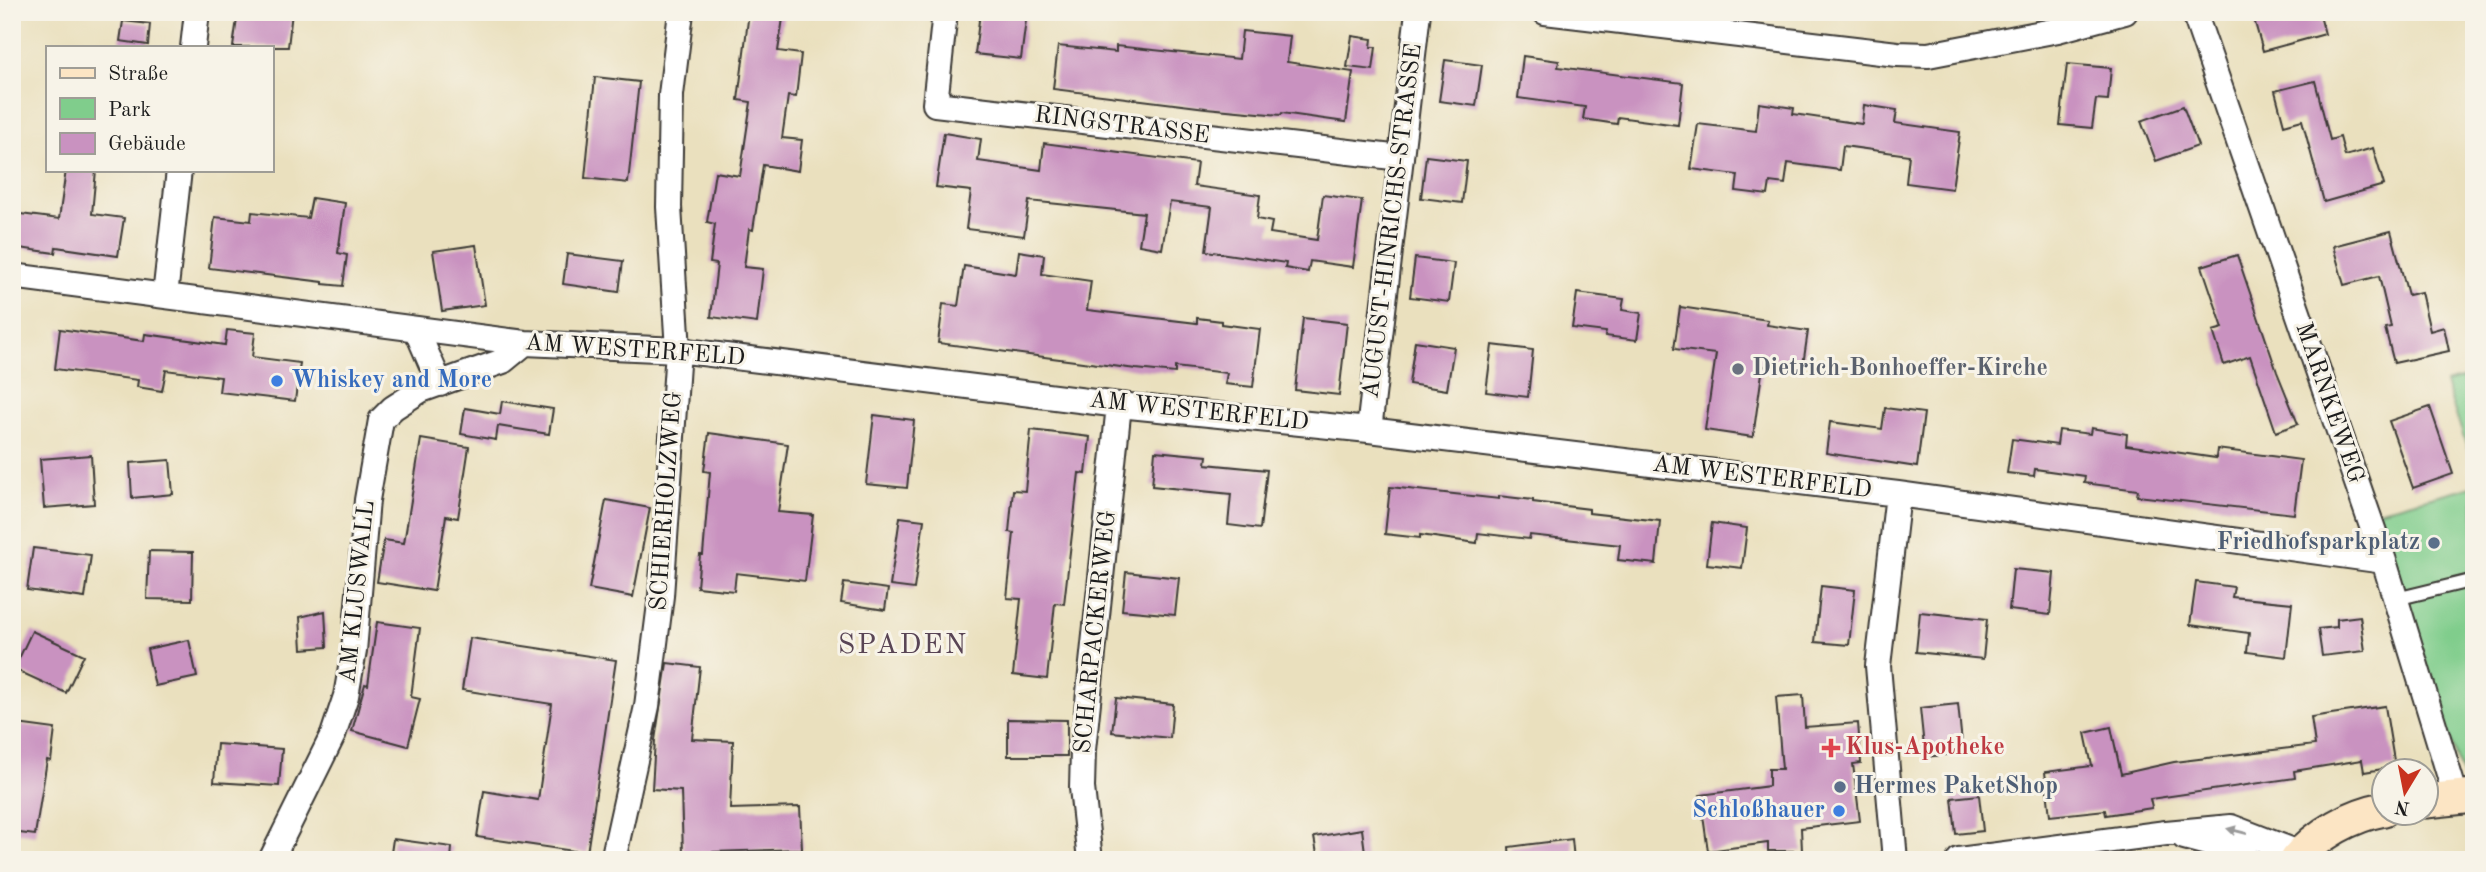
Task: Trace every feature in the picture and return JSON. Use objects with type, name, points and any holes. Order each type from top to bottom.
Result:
[{"type":"street","points":[[193,46],[197,12]]},
{"type":"street","name":"SCHIERHOLZWEG","points":[[613,860],[647,706],[661,596],[678,350],[669,207],[671,95],[681,12]]},
{"type":"street","name":"RINGSTRASSE","points":[[945,12],[935,104],[1401,158]]},
{"type":"street","name":"AUGUST-HINRICHS-STRASSE","points":[[1369,430],[1418,12]]},
{"type":"street","points":[[1545,12],[1898,54],[1928,55],[2058,30],[2125,12]]},
{"type":"street","name":"MARNKEWEG","points":[[2194,12],[2384,561],[2452,798]]},
{"type":"street","points":[[165,296],[179,172]]},
{"type":"street","name":"AM WESTERFELD","points":[[12,276],[525,343],[678,350],[1119,405],[1369,430],[1898,494],[2384,561]]},
{"type":"street","points":[[416,329],[440,384]]},
{"type":"street","name":"AM KLUSWALL","points":[[271,860],[333,735],[346,696],[354,651],[368,500],[381,420],[393,408],[421,390],[503,361],[525,343]]},
{"type":"street","name":"SCHARPACKERWEG","points":[[1090,860],[1082,788],[1083,750],[1119,405]]},
{"type":"street","points":[[1895,860],[1878,666],[1898,494]]},
{"type":"street","points":[[1959,860],[2231,827],[2299,857],[2334,828],[2370,812]]},
{"type":"street","points":[[2166,833],[2214,845],[2250,860]]},
{"type":"lane","points":[[2396,599],[2474,580]]},
{"type":"green space","points":[[2474,376],[2474,467],[2445,383]]},
{"type":"green space","points":[[2474,486],[2474,777],[2463,778],[2377,511]]},
{"type":"building","points":[[238,12],[292,12],[288,47],[233,46]]},
{"type":"building","points":[[749,12],[784,12],[778,51],[801,54],[796,97],[788,96],[782,138],[802,140],[798,171],[763,165],[753,230],[749,229],[744,267],[763,269],[757,323],[711,317],[717,264],[710,263],[715,224],[707,222],[715,172],[740,176],[751,102],[738,100]]},
{"type":"building","points":[[980,12],[1027,12],[1021,59],[975,54]]},
{"type":"building","points":[[2252,12],[2319,12],[2325,34],[2263,51]]},
{"type":"building","points":[[123,21],[150,24],[148,45],[120,41]]},
{"type":"building","points":[[1242,31],[1290,36],[1287,62],[1353,72],[1346,122],[1053,89],[1058,46],[1116,52],[1116,46],[1239,59]]},
{"type":"building","points":[[1352,36],[1372,39],[1371,47],[1376,47],[1373,70],[1347,67]]},
{"type":"building","points":[[1523,56],[1559,61],[1558,67],[1683,83],[1678,125],[1618,117],[1617,124],[1583,119],[1585,107],[1518,98]]},
{"type":"building","points":[[1445,60],[1482,65],[1476,106],[1439,101]]},
{"type":"building","points":[[2067,64],[2111,68],[2108,100],[2096,99],[2092,128],[2060,125]]},
{"type":"building","points":[[595,77],[639,82],[628,183],[585,178]]},
{"type":"building","points":[[2315,81],[2330,140],[2340,137],[2345,156],[2373,148],[2384,185],[2324,202],[2302,120],[2284,125],[2275,91]]},
{"type":"building","points":[[1759,103],[1794,108],[1793,114],[1862,124],[1864,105],[1897,110],[1895,123],[1960,132],[1952,189],[1906,183],[1909,155],[1843,146],[1840,170],[1788,163],[1785,184],[1770,182],[1768,195],[1736,191],[1738,175],[1691,169],[1698,124],[1756,131]]},
{"type":"building","points":[[2183,106],[2198,146],[2156,161],[2141,121]]},
{"type":"building","points":[[944,133],[981,139],[978,161],[1041,170],[1044,143],[1197,163],[1194,186],[1260,195],[1257,219],[1272,222],[1270,233],[1317,240],[1323,195],[1362,200],[1353,267],[1310,261],[1308,272],[1285,268],[1286,263],[1206,251],[1212,207],[1170,202],[1162,249],[1139,245],[1144,213],[1029,201],[1024,236],[966,229],[971,191],[936,187]]},
{"type":"building","points":[[1426,156],[1467,161],[1462,203],[1421,198]]},
{"type":"building","points":[[66,172],[96,172],[92,214],[124,218],[118,256],[56,247],[55,253],[12,247],[12,213],[59,219]]},
{"type":"building","points":[[312,198],[345,203],[338,253],[347,255],[343,286],[209,268],[215,217],[251,221],[252,212],[308,218]]},
{"type":"building","points":[[2391,231],[2408,295],[2421,292],[2430,331],[2444,327],[2449,351],[2394,363],[2385,328],[2391,327],[2379,276],[2344,285],[2333,246]]},
{"type":"building","points":[[476,245],[485,305],[442,311],[433,251]]},
{"type":"building","points":[[1019,251],[1044,255],[1042,274],[1091,281],[1087,310],[1197,323],[1197,318],[1260,329],[1253,387],[1225,384],[1227,373],[1175,367],[1175,373],[1136,369],[938,343],[943,304],[958,306],[964,266],[1016,274]]},
{"type":"building","points":[[567,254],[623,261],[619,292],[563,284]]},
{"type":"building","points":[[2237,255],[2298,424],[2276,432],[2250,356],[2224,365],[2213,331],[2223,328],[2202,266]]},
{"type":"building","points":[[1415,258],[1454,263],[1449,302],[1410,297]]},
{"type":"building","points":[[1577,293],[1624,299],[1622,310],[1641,313],[1637,340],[1605,336],[1606,332],[1572,328]]},
{"type":"building","name":"Dietrich-Bonhoeffer-Kirche","points":[[1680,307],[1768,320],[1767,325],[1808,331],[1802,372],[1763,366],[1753,437],[1705,430],[1716,354],[1674,349]]},
{"type":"building","points":[[1303,318],[1347,323],[1339,395],[1295,390]]},
{"type":"building","points":[[60,329],[144,341],[145,334],[225,345],[227,330],[255,333],[252,357],[300,363],[295,401],[219,392],[221,377],[166,370],[162,391],[137,387],[138,380],[55,369]]},
{"type":"building","points":[[1415,341],[1454,347],[1447,390],[1409,384]]},
{"type":"building","points":[[1492,345],[1533,350],[1528,397],[1486,392]]},
{"type":"building","points":[[502,401],[553,409],[549,434],[498,426],[496,440],[461,434],[465,408],[500,414]]},
{"type":"building","points":[[2430,407],[2453,474],[2413,488],[2389,421]]},
{"type":"building","points":[[1885,408],[1924,413],[1917,467],[1826,453],[1830,422],[1882,429]]},
{"type":"building","points":[[874,415],[914,420],[907,488],[866,484]]},
{"type":"building","points":[[2091,428],[2127,434],[2126,445],[2216,458],[2217,449],[2301,460],[2294,514],[2137,496],[2138,490],[2084,483],[2085,476],[2035,469],[2034,476],[2007,473],[2012,439],[2057,445],[2059,430],[2090,434]]},
{"type":"building","points":[[1031,430],[1090,437],[1086,474],[1079,473],[1064,604],[1055,603],[1047,679],[1013,675],[1021,599],[1007,598],[1014,533],[1009,532],[1013,490],[1025,491]]},
{"type":"building","points":[[709,433],[788,444],[778,512],[813,515],[805,581],[736,573],[734,591],[697,587],[700,555],[703,555],[710,472],[704,471]]},
{"type":"building","points":[[421,439],[469,447],[458,518],[446,516],[434,591],[377,582],[384,540],[404,543]]},
{"type":"building","points":[[1155,451],[1207,456],[1206,464],[1267,470],[1260,529],[1228,525],[1231,494],[1152,486]]},
{"type":"building","points":[[91,455],[94,504],[44,508],[40,459]]},
{"type":"building","points":[[170,460],[173,494],[132,498],[130,463]]},
{"type":"building","points":[[1390,487],[1533,500],[1589,509],[1589,513],[1660,521],[1656,564],[1618,560],[1620,545],[1530,535],[1529,539],[1478,533],[1477,543],[1420,535],[1420,538],[1385,534]]},
{"type":"building","points":[[606,500],[650,508],[633,597],[589,589]]},
{"type":"building","points":[[900,517],[924,520],[914,589],[890,586]]},
{"type":"building","points":[[1712,523],[1747,528],[1742,568],[1707,564]]},
{"type":"building","points":[[33,548],[91,555],[85,598],[27,590]]},
{"type":"building","points":[[149,551],[193,552],[192,600],[147,599]]},
{"type":"building","points":[[2013,569],[2054,573],[2050,615],[2009,610]]},
{"type":"building","points":[[1126,572],[1179,578],[1175,615],[1122,610]]},
{"type":"building","points":[[2196,582],[2234,587],[2232,597],[2292,603],[2286,657],[2247,652],[2249,633],[2190,625]]},
{"type":"building","points":[[844,583],[888,589],[885,610],[841,603]]},
{"type":"building","points":[[1821,586],[1855,590],[1849,645],[1815,642]]},
{"type":"building","points":[[325,611],[327,647],[302,649],[300,617]]},
{"type":"building","points":[[1920,612],[1987,619],[1983,659],[1916,652]]},
{"type":"building","points":[[2360,616],[2365,651],[2322,656],[2318,629],[2337,627],[2337,619]]},
{"type":"building","points":[[377,622],[420,628],[411,697],[420,699],[408,746],[352,731],[365,684],[368,685]]},
{"type":"building","points":[[32,631],[84,655],[66,693],[14,669]]},
{"type":"building","points":[[470,638],[616,660],[587,853],[477,837],[484,791],[538,800],[552,704],[462,690]]},
{"type":"building","points":[[189,640],[197,677],[155,686],[147,649]]},
{"type":"building","points":[[667,663],[700,667],[692,739],[733,741],[730,809],[800,807],[802,849],[683,853],[681,791],[652,789],[655,740]]},
{"type":"building","points":[[1803,695],[1805,727],[1858,723],[1861,763],[1853,764],[1860,821],[1801,828],[1802,851],[1768,851],[1768,843],[1708,851],[1700,795],[1769,786],[1769,769],[1782,769],[1776,697]]},
{"type":"building","points":[[1116,698],[1173,704],[1170,738],[1112,732]]},
{"type":"building","points":[[1958,704],[1963,753],[1925,757],[1920,708]]},
{"type":"building","points":[[2385,706],[2393,756],[2370,756],[2370,771],[2364,772],[2362,760],[2294,771],[2295,778],[2150,799],[2152,808],[2106,815],[2105,810],[2050,816],[2045,772],[2092,766],[2085,733],[2111,727],[2121,774],[2174,762],[2315,745],[2311,717]]},
{"type":"building","points":[[1008,719],[1067,720],[1067,756],[1008,756]]},
{"type":"building","points":[[17,724],[55,729],[51,761],[47,760],[35,835],[12,832],[12,759]]},
{"type":"building","points":[[217,744],[282,749],[279,786],[214,782]]},
{"type":"building","points":[[1979,795],[1983,831],[1956,834],[1952,798]]},
{"type":"building","points":[[1362,829],[1366,860],[1318,860],[1314,837]]},
{"type":"building","points":[[393,839],[452,847],[451,860],[390,860]]},
{"type":"building","points":[[1572,839],[1574,860],[1510,860],[1509,847]]},
{"type":"place","name":"Dietrich-Bonhoeffer-Kirche","points":[[1738,369]]},
{"type":"place","name":"Whiskey and More","points":[[277,381]]},
{"type":"place","name":"Friedhofsparkplatz","points":[[2434,543]]},
{"type":"place","name":"Klus-Apotheke","points":[[1831,748]]},
{"type":"place","name":"Hermes PaketShop","points":[[1840,787]]},
{"type":"place","name":"Schloßhauer","points":[[1839,811]]},
{"type":"district","name":"SPADEN","points":[[903,646]]}]
